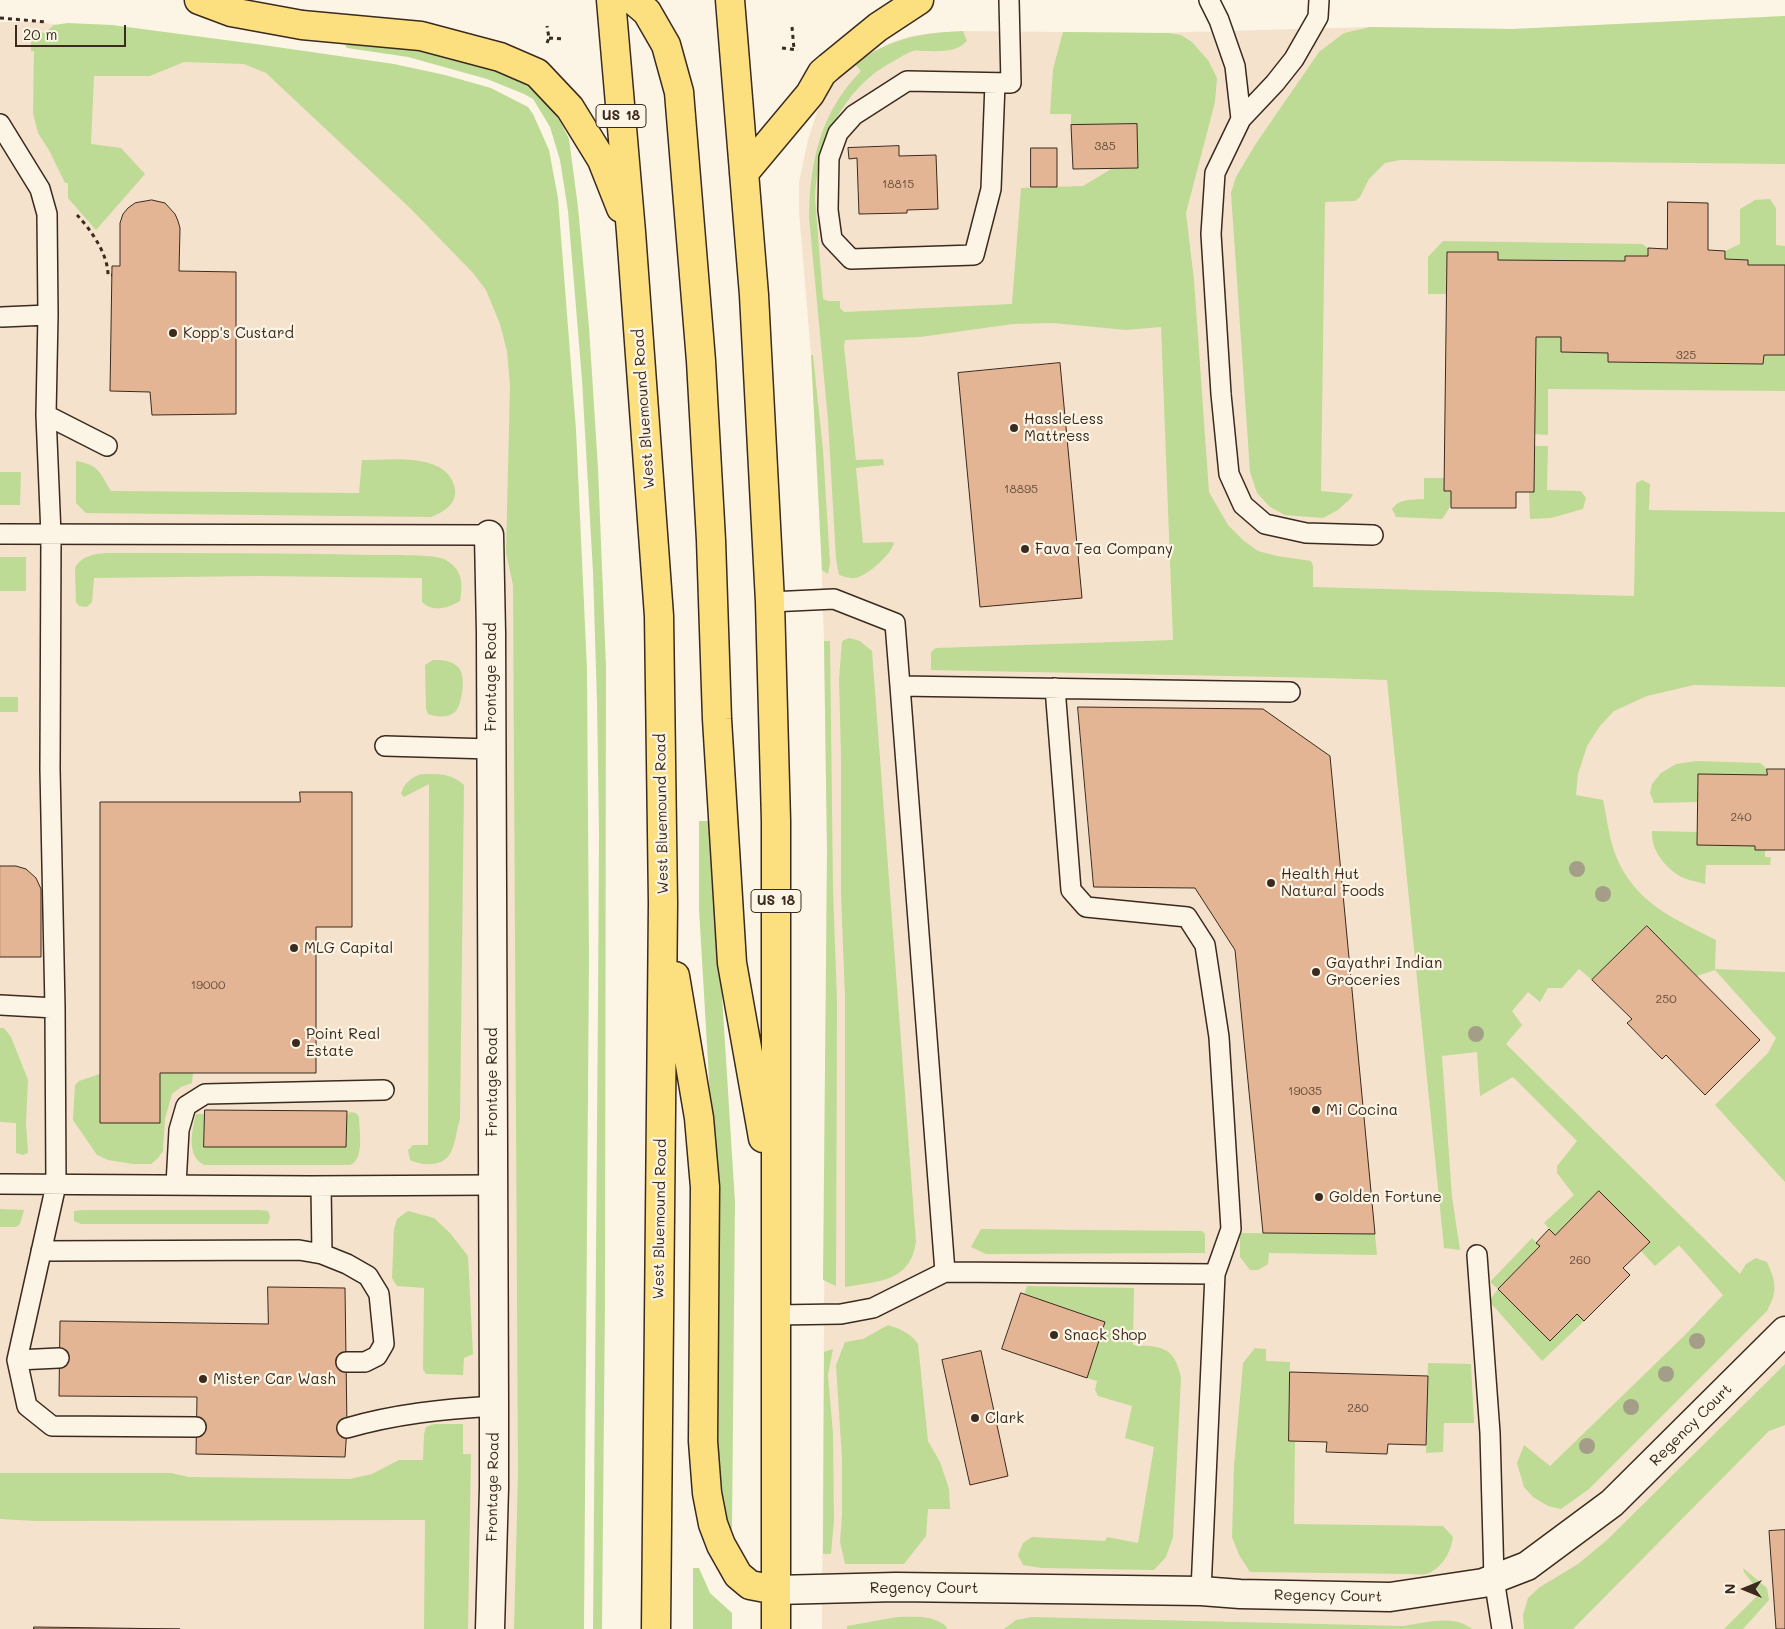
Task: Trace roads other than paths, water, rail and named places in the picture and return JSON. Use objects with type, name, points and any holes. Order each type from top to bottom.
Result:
[{"type":"main road","points":[[199,0],[231,12],[302,25],[421,36],[500,57],[537,74],[570,108],[602,160],[631,232]]},
{"type":"main road","name":"West Bluemound Road","points":[[611,0],[631,232],[659,616],[663,903],[656,1629]]},
{"type":"main road","points":[[633,0],[647,12],[666,44],[679,92],[701,360],[711,540],[717,719],[732,963],[776,1213]]},
{"type":"main road","name":"US 18","points":[[730,0],[754,295],[770,602],[776,821],[776,1629]]},
{"type":"main road","points":[[744,173],[810,94],[822,74],[829,67],[878,27],[919,0]]},
{"type":"main road","points":[[663,903],[698,1118],[705,1187],[703,1441],[707,1492],[715,1531],[738,1575],[750,1585],[776,1590]]},
{"type":"street","name":"Frontage Road","points":[[489,535],[494,1406],[490,1629]]},
{"type":"street","name":"Regency Court","points":[[776,1590],[896,1587],[1201,1591],[1240,1594],[1390,1597],[1483,1583],[1528,1566],[1612,1503],[1785,1331]]},
{"type":"lane","points":[[995,83],[991,189],[974,255],[851,259],[832,239],[828,210],[829,158],[838,133],[854,115],[906,81],[1011,83],[1009,0]]},
{"type":"lane","points":[[1209,0],[1220,20],[1235,66],[1241,119]]},
{"type":"lane","points":[[1319,0],[1318,17],[1294,59],[1275,83],[1241,119],[1214,173],[1212,234],[1221,394],[1229,474],[1243,505],[1265,524],[1306,533],[1373,535]]},
{"type":"lane","points":[[0,124],[40,189],[47,214],[48,315],[46,415],[51,535],[50,769],[55,1008],[56,1185],[17,1360],[27,1406],[52,1426],[196,1427]]},
{"type":"lane","points":[[2,317],[48,315]]},
{"type":"lane","points":[[46,415],[107,446]]},
{"type":"lane","points":[[0,534],[489,535]]},
{"type":"lane","points":[[770,602],[834,599],[896,623],[945,1272]]},
{"type":"lane","points":[[900,686],[1290,692]]},
{"type":"lane","points":[[1055,688],[1071,890],[1086,907],[1187,918],[1205,945],[1220,1038],[1231,1229],[1214,1274],[1201,1591]]},
{"type":"lane","points":[[385,746],[491,749]]},
{"type":"lane","points":[[0,1005],[55,1008]]},
{"type":"lane","points":[[176,1185],[179,1130],[186,1106],[205,1094],[384,1090]]},
{"type":"lane","points":[[0,1184],[492,1185]]},
{"type":"lane","points":[[321,1186],[322,1254]]},
{"type":"lane","points":[[41,1251],[299,1250],[322,1254],[347,1264],[368,1276],[379,1294],[384,1344],[377,1356],[365,1362],[346,1362]]},
{"type":"lane","points":[[1478,1255],[1490,1433],[1494,1578],[1502,1629]]},
{"type":"lane","points":[[776,1315],[841,1314],[873,1308],[945,1272],[1214,1274]]},
{"type":"lane","points":[[17,1360],[59,1358]]},
{"type":"lane","points":[[347,1428],[381,1418],[459,1408],[494,1406]]},
{"type":"place","name":"Kopp's Custard","points":[[173,333]]},
{"type":"place","name":"HassleLess Mattress","points":[[1014,428]]},
{"type":"place","name":"Fava Tea Company","points":[[1025,549]]},
{"type":"place","name":"Health Hut Natural Foods","points":[[1271,883]]},
{"type":"place","name":"MLG Capital","points":[[294,948]]},
{"type":"place","name":"Gayathri Indian Groceries","points":[[1316,972]]},
{"type":"place","name":"Point Real Estate","points":[[296,1043]]},
{"type":"place","name":"Mi Cocina","points":[[1316,1110]]},
{"type":"place","name":"Golden Fortune","points":[[1319,1197]]},
{"type":"place","name":"Snack Shop","points":[[1054,1335]]},
{"type":"place","name":"Mister Car Wash","points":[[203,1379]]},
{"type":"place","name":"Clark","points":[[975,1418]]}]
